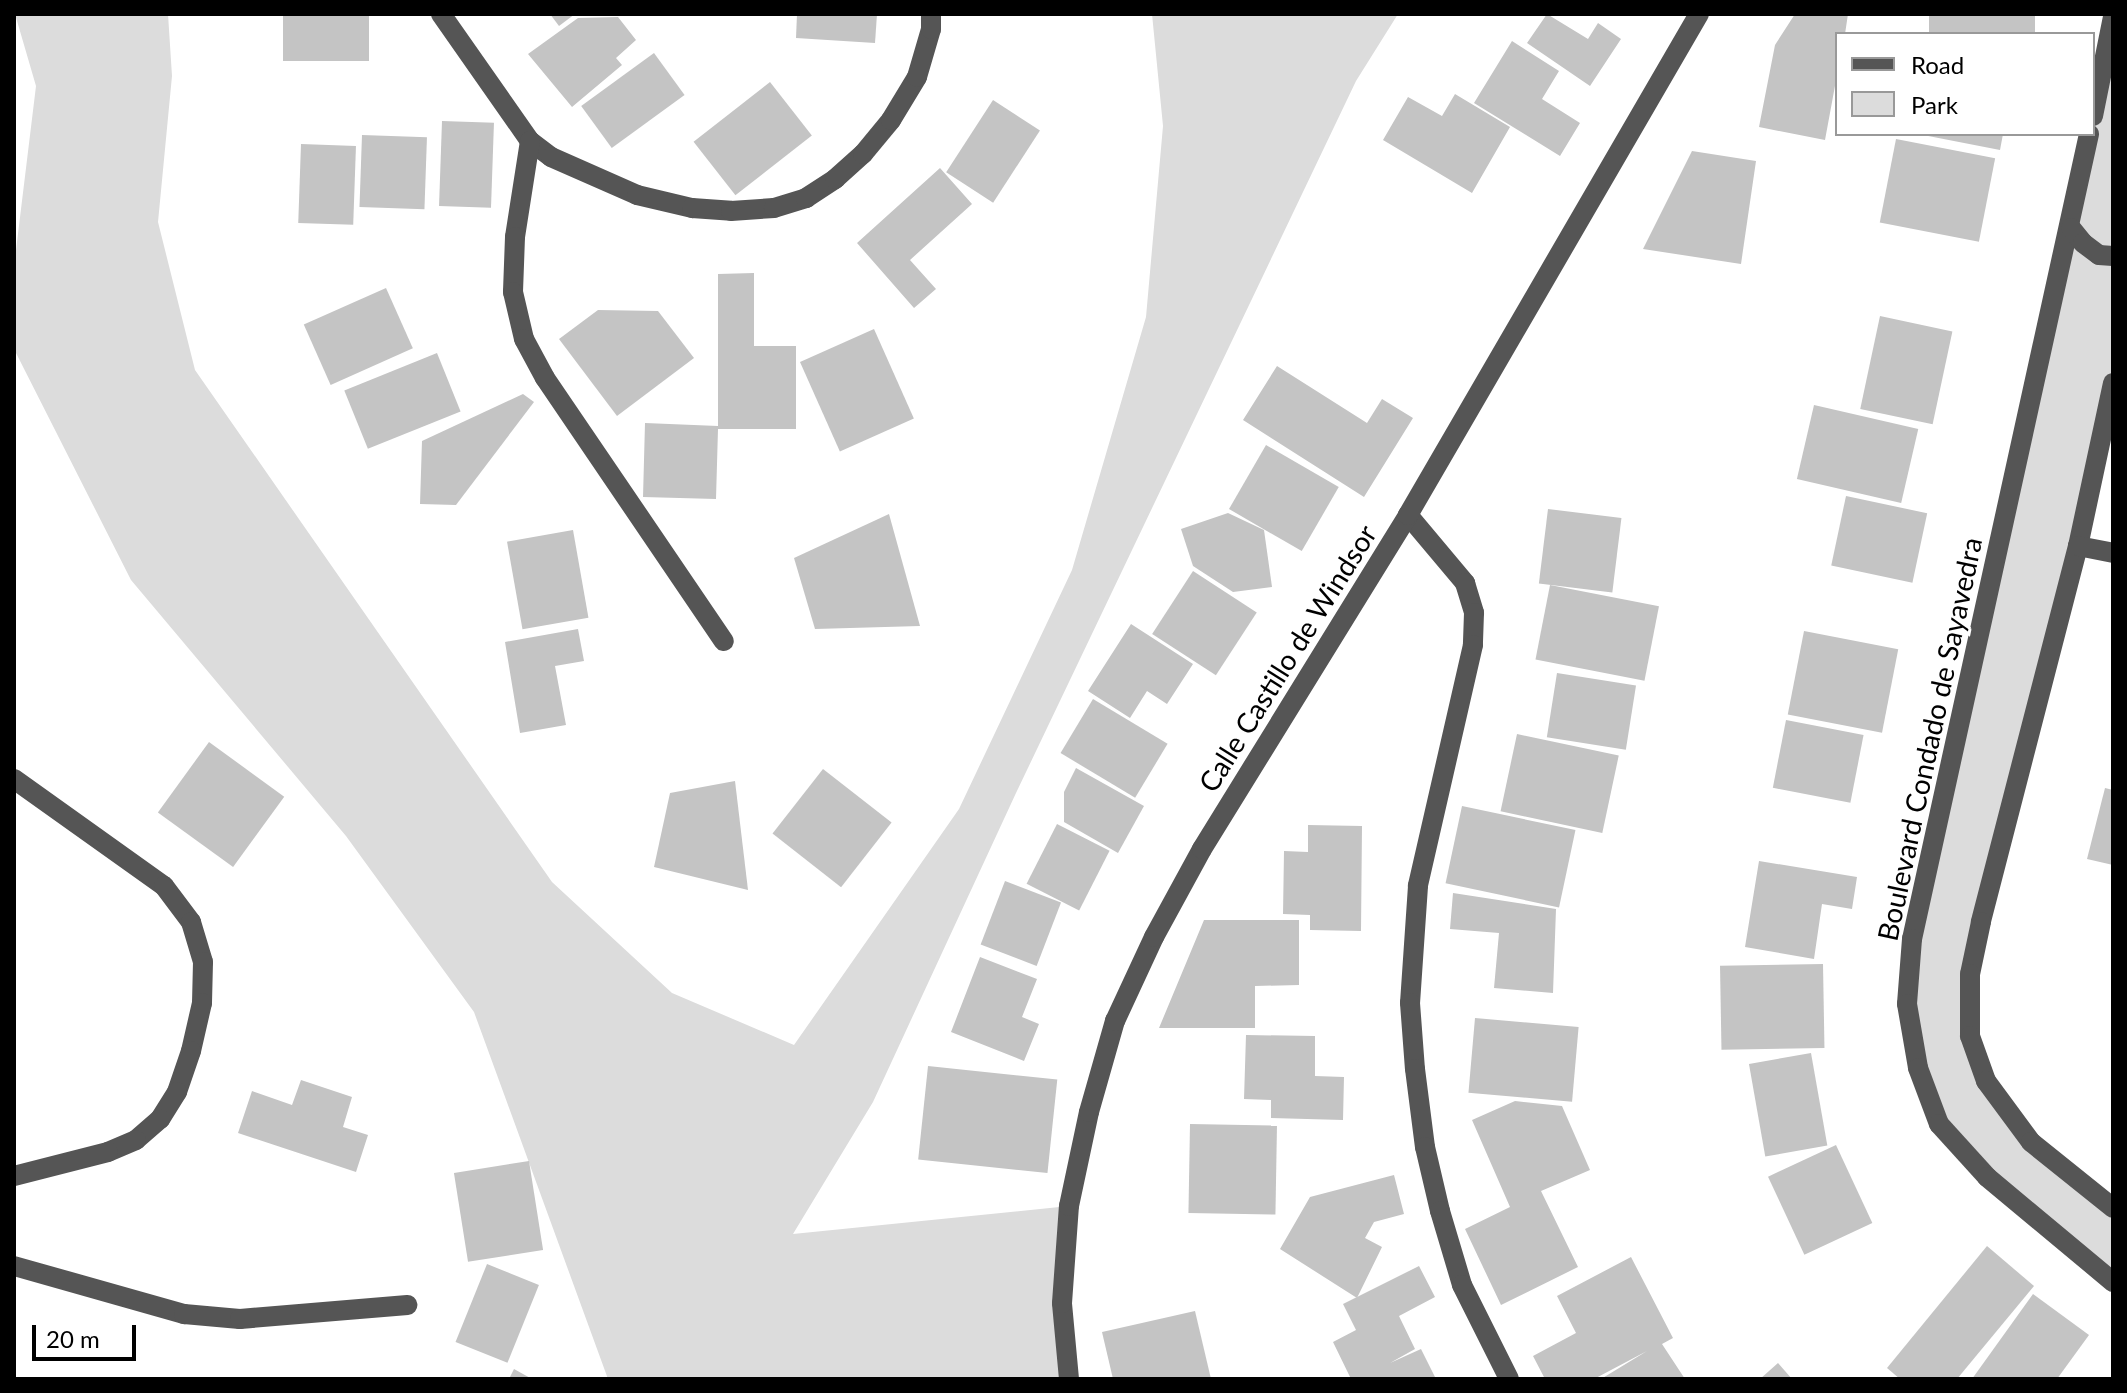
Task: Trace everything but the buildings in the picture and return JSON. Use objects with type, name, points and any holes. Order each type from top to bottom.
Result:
[{"type":"street","points":[[441,14],[530,141],[551,157],[588,176],[637,195],[692,208],[731,211],[774,208],[806,198],[835,179],[863,154],[891,120],[917,77],[931,29],[931,14]]},
{"type":"street","name":"Calle Castillo de Windsor","points":[[1069,1379],[1062,1303],[1069,1206],[1089,1112],[1115,1021],[1154,937],[1202,849],[1408,515],[1699,14]]},
{"type":"street","points":[[2095,106],[2113,17]]},
{"type":"street","name":"Boulevard Condado de Sayavedra","points":[[2089,136],[2071,228],[1912,939],[1907,1004],[1918,1068],[1939,1124],[1987,1177],[2113,1282]]},
{"type":"street","points":[[530,141],[515,237],[513,292],[524,339],[545,378],[724,641]]},
{"type":"street","points":[[2071,228],[2083,243],[2099,255],[2113,256]]},
{"type":"street","points":[[2113,383],[2078,546],[1970,974],[1970,1036],[1986,1081],[2031,1142],[2113,1208]]},
{"type":"street","points":[[2097,454],[2113,469]]},
{"type":"street","points":[[1408,515],[1465,583],[1474,613],[1473,645],[1418,886],[1410,1003],[1415,1069],[1425,1147],[1462,1285],[1509,1379]]},
{"type":"street","points":[[2078,546],[2113,553]]},
{"type":"street","points":[[14,779],[164,886],[191,922],[203,962],[202,1003],[191,1051],[177,1092],[160,1119],[136,1140],[108,1152],[14,1176]]},
{"type":"street","points":[[14,1266],[184,1314],[240,1319],[407,1305]]},
{"type":"green space","points":[[15,14],[168,14],[172,76],[158,222],[195,370],[552,882],[672,993],[794,1045],[959,809],[1072,570],[1146,317],[1163,126],[1152,14],[1398,14],[1356,81],[1016,793],[873,1102],[793,1234],[1069,1206],[1069,1379],[608,1379],[474,1012],[346,836],[131,580],[15,351],[16,250],[36,86]]},
{"type":"green space","points":[[2113,17],[2113,386],[1981,922],[1970,1036],[2031,1142],[2113,1208],[2113,1282],[1939,1124],[1918,1068],[1912,939],[2087,136],[2095,136],[2095,100]]}]
